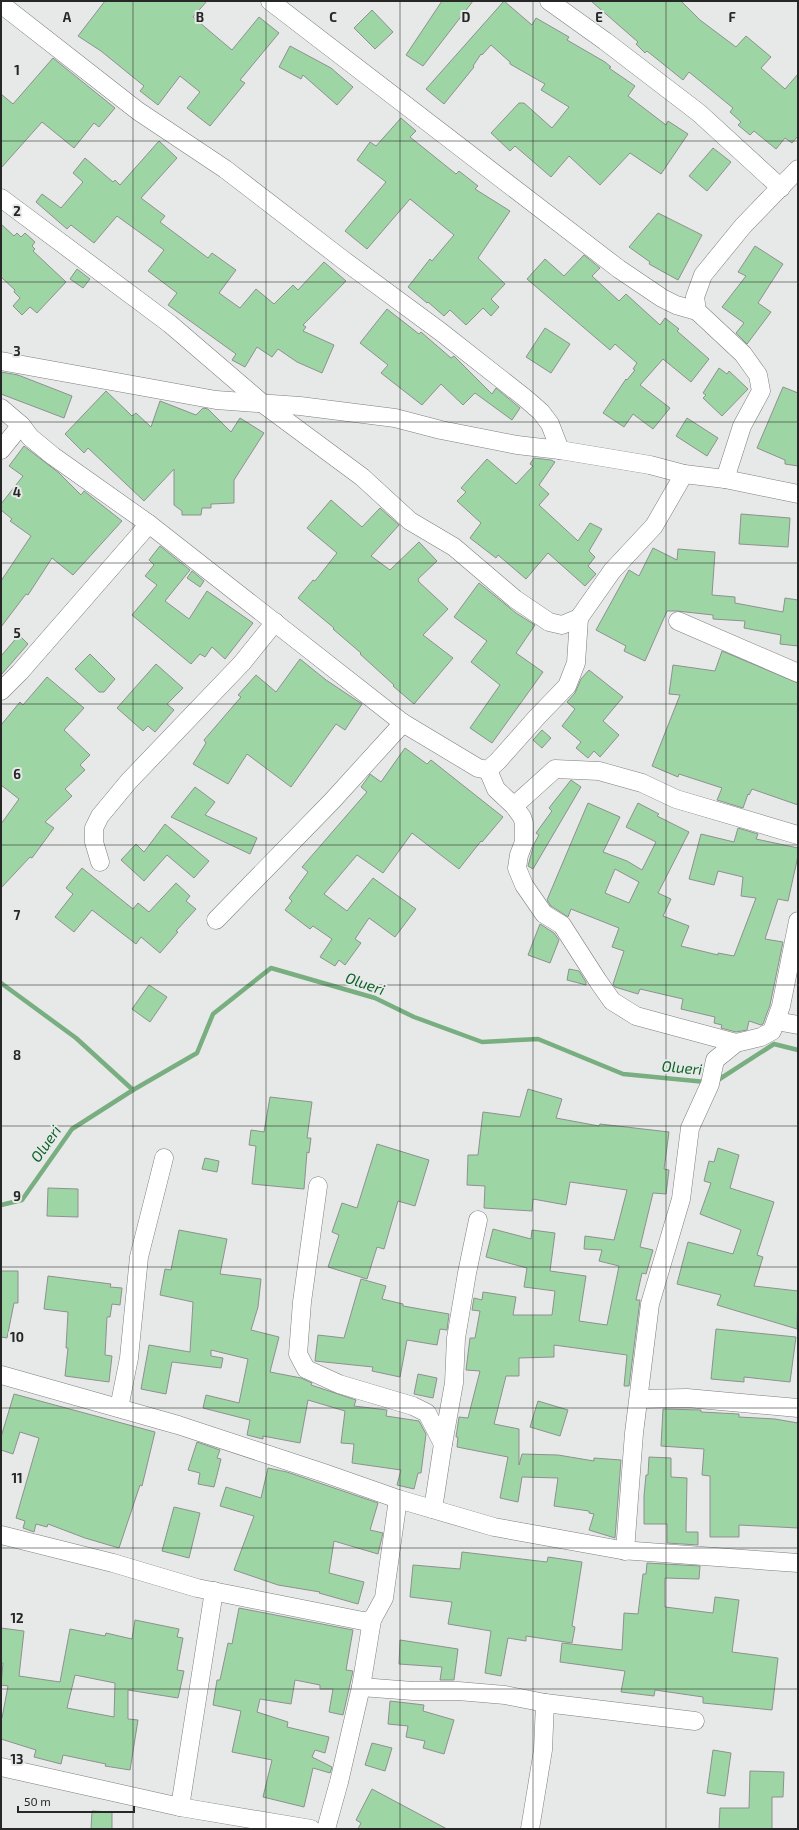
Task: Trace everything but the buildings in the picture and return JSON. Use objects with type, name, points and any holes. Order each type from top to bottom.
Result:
[{"type":"street","points":[[270,1],[619,269],[662,298],[676,305],[697,311],[743,354],[758,375],[761,392],[752,405],[742,426],[725,479]]},
{"type":"street","points":[[549,1],[606,41],[699,113],[780,188]]},
{"type":"street","points":[[1,4],[138,110],[225,169],[342,259],[441,332],[495,375],[541,412],[550,424],[560,450]]},
{"type":"street","points":[[697,311],[695,297],[703,275],[743,226],[798,169]]},
{"type":"street","points":[[1,198],[170,324],[262,403],[362,477],[410,521],[454,546],[515,599],[549,622],[562,625],[579,618]]},
{"type":"street","points":[[1,361],[216,400],[300,406],[394,418],[441,430],[517,445],[560,450],[650,465],[684,474],[725,479],[798,494]]},
{"type":"street","points":[[1,408],[21,425],[30,437],[53,456],[150,524],[403,723],[478,768],[488,770]]},
{"type":"street","points":[[1,450],[21,425]]},
{"type":"street","points":[[488,770],[498,761],[536,717],[567,686],[576,663],[579,618],[612,571],[654,526],[684,474]]},
{"type":"street","points":[[1,691],[20,672],[150,524]]},
{"type":"street","points":[[678,621],[798,673]]},
{"type":"street","points":[[100,862],[94,842],[94,828],[100,816],[129,782],[242,663],[275,622]]},
{"type":"street","points":[[216,920],[332,801],[403,723]]},
{"type":"street","points":[[514,806],[555,769],[599,771],[642,782],[676,800],[798,835]]},
{"type":"street","points":[[488,770],[496,789],[514,806],[522,817],[524,823],[524,842],[519,855],[517,868],[524,886],[544,914],[562,925],[612,1000],[636,1016],[736,1043]]},
{"type":"street","points":[[625,1550],[638,1399],[650,1304],[681,1199],[690,1128],[710,1084],[715,1060],[736,1043],[761,1037],[772,1031],[781,1006],[798,921]]},
{"type":"street","points":[[776,1020],[798,1025]]},
{"type":"street","points":[[120,1408],[129,1358],[140,1257],[164,1158]]},
{"type":"street","points":[[318,1186],[302,1302],[298,1354],[306,1370],[339,1384],[414,1406],[427,1413],[443,1444]]},
{"type":"street","points":[[434,1509],[443,1444],[454,1383],[456,1338],[466,1273],[478,1220]]},
{"type":"street","points":[[1,1375],[178,1425],[398,1499],[494,1527],[625,1550],[798,1563]]},
{"type":"street","points":[[638,1399],[688,1398],[798,1408]]},
{"type":"street","points":[[326,1829],[339,1782],[361,1687],[372,1620],[384,1598],[398,1499]]},
{"type":"street","points":[[1,1535],[113,1563],[197,1588],[363,1621],[372,1620]]},
{"type":"street","points":[[180,1807],[214,1591]]},
{"type":"street","points":[[361,1687],[414,1691],[458,1691],[505,1695],[545,1703],[695,1721]]},
{"type":"street","points":[[530,1829],[543,1750],[545,1703]]},
{"type":"street","points":[[1,1767],[180,1807],[311,1829]]},
{"type":"waterway","name":"Olueri","points":[[1,1205],[22,1200],[72,1129],[133,1090],[197,1053],[213,1014],[271,968],[375,998],[414,1017],[482,1042],[538,1039],[623,1074],[706,1082]]},
{"type":"waterway","points":[[1,983],[76,1038],[133,1090]]},
{"type":"waterway","name":"Olueri","points":[[715,1082],[774,1044],[798,1050]]}]
